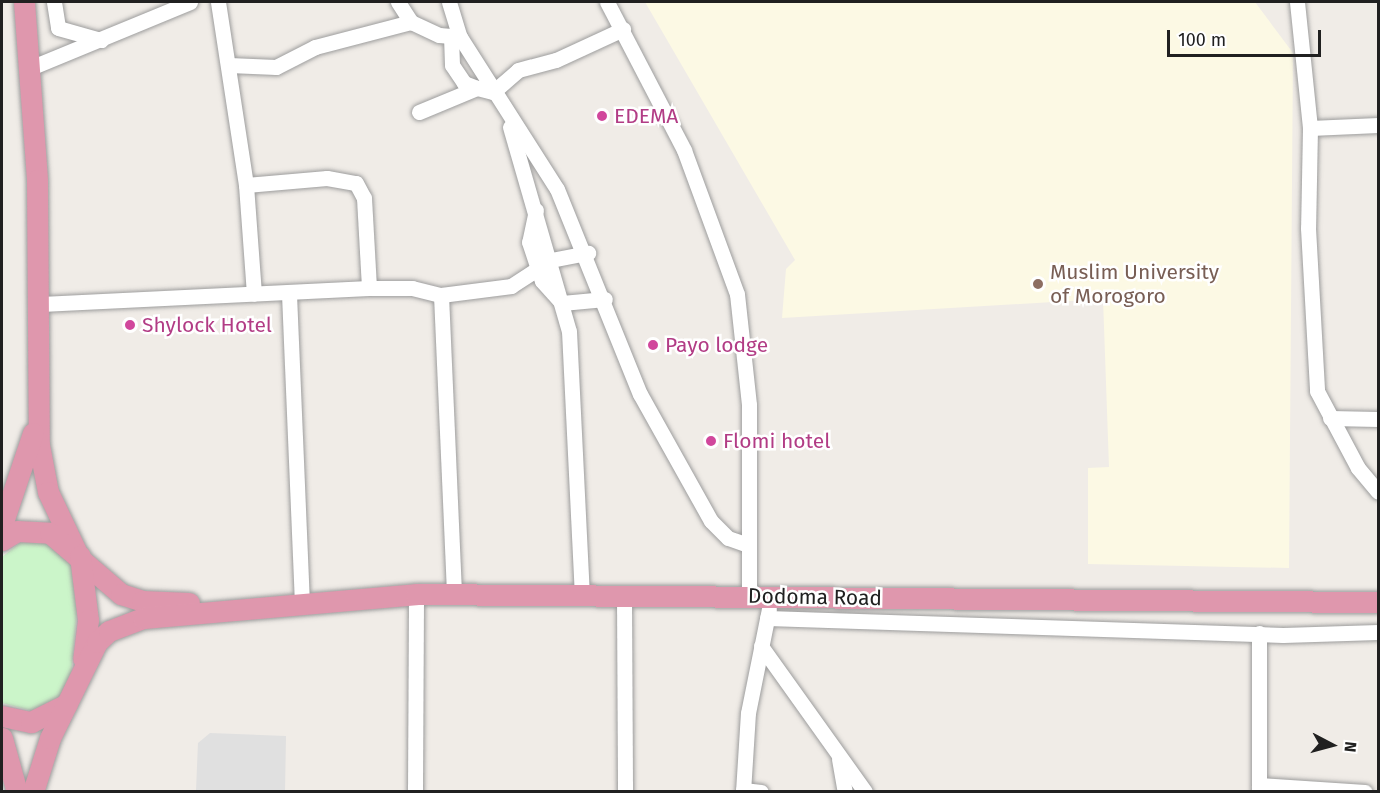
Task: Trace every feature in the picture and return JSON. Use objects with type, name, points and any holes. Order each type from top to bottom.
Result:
[{"type":"highway","points":[[2,525],[25,468],[36,415],[41,304],[30,68],[24,2]]},
{"type":"highway","points":[[36,415],[48,492],[78,554],[88,620],[77,683]]},
{"type":"highway","points":[[2,540],[17,531],[40,530],[78,554]]},
{"type":"highway","name":"Dodoma Road","points":[[78,554],[121,594],[142,601],[253,605]]},
{"type":"highway","name":"Dodoma Road","points":[[33,792],[67,704],[97,642],[129,621],[302,600],[416,594],[1378,602]]},
{"type":"highway","points":[[2,716],[31,722],[67,704]]},
{"type":"highway","points":[[2,738],[17,792]]},
{"type":"street","points":[[54,2],[58,28],[101,40]]},
{"type":"street","points":[[30,68],[190,2]]},
{"type":"street","points":[[218,2],[246,185],[254,294]]},
{"type":"street","points":[[398,2],[411,22]]},
{"type":"street","points":[[449,2],[455,36],[452,65],[464,83],[493,92]]},
{"type":"street","points":[[607,2],[684,150],[737,294],[749,405],[747,545],[749,596]]},
{"type":"street","points":[[1297,2],[1310,128],[1312,361],[1317,391],[1330,417],[1378,492]]},
{"type":"street","points":[[229,65],[276,67],[315,47],[411,22],[455,36],[557,189],[588,253],[640,394],[711,521],[728,538],[747,545]]},
{"type":"street","points":[[493,92],[518,70],[556,60],[623,29]]},
{"type":"street","points":[[419,112],[477,88]]},
{"type":"street","points":[[503,107],[551,260],[569,331],[582,595]]},
{"type":"street","points":[[1310,128],[1378,125]]},
{"type":"street","points":[[246,185],[327,178],[356,183],[364,198],[369,288]]},
{"type":"street","points":[[536,210],[529,242],[535,271],[562,303]]},
{"type":"street","points":[[41,304],[289,294],[369,288],[412,288],[441,295],[511,286],[551,260],[588,253]]},
{"type":"street","points":[[289,294],[302,600]]},
{"type":"street","points":[[441,295],[454,596]]},
{"type":"street","points":[[562,303],[605,299]]},
{"type":"street","points":[[1330,417],[1378,419]]},
{"type":"street","points":[[414,792],[416,594]]},
{"type":"street","points":[[624,595],[625,792]]},
{"type":"street","points":[[761,792],[743,791],[748,713],[771,597]]},
{"type":"street","points":[[767,618],[1259,633],[1378,632]]},
{"type":"street","points":[[1259,633],[1259,788],[1365,792]]},
{"type":"street","points":[[761,646],[865,792]]},
{"type":"street","points":[[837,750],[845,792]]},
{"type":"shaded area","name":"Muslim University of Morogoro","points":[[645,2],[1255,2],[1293,53],[1289,568],[1088,564],[1088,468],[1109,467],[1103,299],[782,318],[786,269],[795,260]]},
{"type":"shaded area","points":[[210,733],[286,736],[285,791],[196,791],[198,743]]},
{"type":"green space","points":[[42,538],[72,562],[79,588],[71,676],[62,696],[40,713],[2,703],[2,557],[21,542]]},
{"type":"place","name":"EDEMA","points":[[602,116]]},
{"type":"place","name":"Muslim University of Morogoro","points":[[1038,284]]},
{"type":"place","name":"Shylock Hotel","points":[[130,325]]},
{"type":"place","name":"Payo lodge","points":[[653,345]]},
{"type":"place","name":"Flomi hotel","points":[[711,441]]}]
